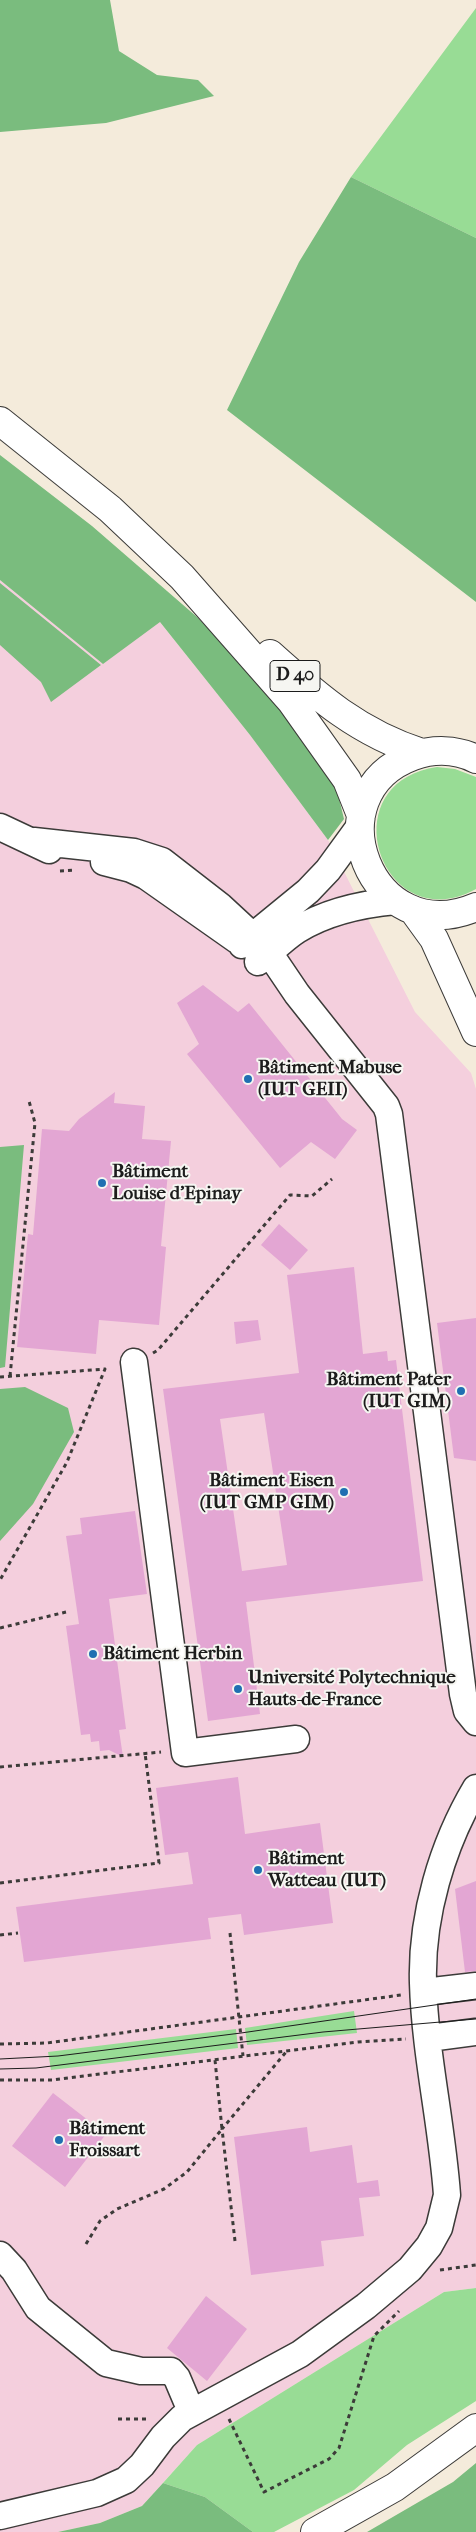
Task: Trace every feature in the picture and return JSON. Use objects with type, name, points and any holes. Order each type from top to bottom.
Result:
[{"type":"main road","name":"D 40","points":[[0,421],[110,509],[182,577],[292,674],[341,714],[378,737],[422,753]]},
{"type":"main road","name":"D 40","points":[[182,577],[291,701],[347,780],[360,821]]},
{"type":"main road","points":[[476,759],[448,751],[422,753],[399,762],[386,772],[370,792],[360,821],[360,842],[366,865],[378,886],[404,906],[434,939],[476,1032]]},
{"type":"main road","points":[[404,906],[446,915],[476,907]]},
{"type":"main road","points":[[315,2532],[395,2487],[476,2428]]},
{"type":"street","points":[[255,949],[322,877],[360,821]]},
{"type":"street","points":[[0,827],[34,841],[134,852],[152,856],[162,861],[210,897],[297,994],[382,1099],[389,1114],[463,1694],[467,1711],[476,1722]]},
{"type":"street","points":[[255,949],[312,922],[361,905],[404,906]]},
{"type":"street","points":[[134,1362],[185,1754],[296,1739]]},
{"type":"street","points":[[0,2516],[98,2494],[117,2486],[135,2472],[172,2426],[191,2411],[258,2379],[300,2354],[380,2295],[410,2269],[429,2246],[442,2219],[447,2194],[424,1992],[423,1967],[435,1888],[451,1838],[476,1788]]},
{"type":"street","points":[[424,1992],[476,1986]]},
{"type":"street","points":[[429,2038],[476,2032]]},
{"type":"street","points":[[0,2255],[14,2270],[38,2308],[106,2363],[141,2371],[171,2371],[177,2378],[191,2411]]},
{"type":"path","points":[[54,866],[56,871],[69,872],[83,868]]},
{"type":"path","points":[[10,1376],[35,1123],[29,1101]]},
{"type":"path","points":[[0,1377],[105,1369],[134,1362],[158,1350],[290,1195],[312,1196],[332,1179]]},
{"type":"path","points":[[0,1580],[67,1462],[105,1369]]},
{"type":"path","points":[[0,1628],[66,1612]]},
{"type":"path","points":[[0,1767],[184,1749]]},
{"type":"path","points":[[0,1883],[159,1863],[145,1753]]},
{"type":"path","points":[[0,1935],[18,1933]]},
{"type":"path","points":[[230,1933],[243,2056]]},
{"type":"path","points":[[0,2044],[47,2042],[424,1992]]},
{"type":"path","points":[[0,2080],[52,2080],[358,2042],[429,2038]]},
{"type":"path","points":[[86,2244],[100,2221],[117,2209],[164,2189],[187,2172],[286,2052]]},
{"type":"path","points":[[215,2060],[235,2241]]},
{"type":"path","points":[[433,2276],[440,2270],[476,2265]]},
{"type":"path","points":[[220,2422],[228,2417],[264,2492],[329,2459],[339,2448],[374,2336],[401,2309]]},
{"type":"shaded area","name":"Université Polytechnique Hauts-de-France","points":[[0,580],[103,664],[159,621],[250,735],[328,840],[415,1012],[471,1073],[476,1089],[476,2288],[444,2292],[197,2445],[142,2506],[100,2523],[58,2532],[0,2532]]},
{"type":"green space","points":[[0,0],[110,0],[119,51],[157,75],[198,80],[214,96],[106,123],[0,132]]},
{"type":"green space","points":[[476,8],[476,238],[351,177]]},
{"type":"green space","points":[[351,177],[476,238],[476,602],[227,410],[299,262]]},
{"type":"green space","points":[[0,455],[92,526],[197,617],[269,692],[335,782],[344,819],[328,840],[250,735],[160,622],[103,664],[0,580]]},
{"type":"green space","points":[[0,583],[101,665],[51,702],[41,682],[0,645]]},
{"type":"green space","points":[[437,767],[455,769],[476,777],[476,889],[443,899],[415,894],[394,877],[380,854],[377,826],[384,800],[404,779]]},
{"type":"green space","points":[[24,1145],[5,1367],[0,1368],[0,1147]]},
{"type":"green space","points":[[25,1387],[68,1408],[74,1432],[33,1504],[0,1541],[0,1389]]},
{"type":"green space","points":[[354,2011],[357,2033],[247,2045],[245,2028]]},
{"type":"green space","points":[[236,2029],[238,2048],[51,2070],[48,2052]]},
{"type":"green space","points":[[476,2288],[476,2401],[407,2445],[354,2490],[274,2532],[253,2532],[205,2497],[163,2483],[197,2445],[444,2292]]},
{"type":"green space","points":[[476,2463],[476,2532],[367,2532],[453,2482]]},
{"type":"green space","points":[[163,2483],[205,2497],[253,2532],[58,2532],[100,2523],[142,2506]]},
{"type":"building","name":"Bâtiment Mabuse (IUT GEII)","points":[[203,985],[238,1012],[249,1003],[342,1119],[357,1130],[335,1159],[311,1142],[280,1168],[187,1054],[199,1044],[177,1003]]},
{"type":"building","name":"Bâtiment Louise d'Epinay","points":[[115,1092],[114,1103],[145,1106],[142,1139],[171,1141],[161,1246],[166,1247],[159,1325],[99,1320],[96,1354],[17,1347],[28,1234],[33,1235],[42,1129],[69,1131],[79,1119]]},
{"type":"building","points":[[279,1224],[308,1250],[290,1270],[261,1245]]},
{"type":"building","name":"Bâtiment Eisen (IUT GMP GIM)","points":[[354,1267],[363,1354],[387,1351],[388,1361],[396,1360],[423,1581],[246,1602],[260,1714],[208,1721],[163,1389],[299,1373],[287,1275]],"holes":[[[264,1413],[287,1565],[242,1571],[220,1419]]]},
{"type":"building","name":"Bâtiment Pater (IUT GIM)","points":[[476,1318],[476,1461],[454,1458],[437,1323]]},
{"type":"building","points":[[258,1320],[261,1340],[236,1344],[234,1322]]},
{"type":"building","name":"Bâtiment Herbin","points":[[135,1511],[147,1594],[109,1599],[126,1729],[119,1730],[123,1757],[109,1750],[100,1751],[99,1741],[91,1742],[90,1734],[81,1735],[66,1626],[79,1624],[66,1536],[82,1534],[80,1518]]},
{"type":"building","name":"Bâtiment Watteau (IUT)","points":[[238,1777],[245,1834],[320,1823],[333,1923],[244,1935],[241,1914],[208,1918],[211,1939],[24,1962],[16,1907],[193,1884],[188,1852],[165,1855],[156,1788]]},
{"type":"building","points":[[476,1881],[476,1971],[465,1972],[455,1889]]},
{"type":"building","name":"Bâtiment Froissart","points":[[53,2093],[106,2134],[65,2187],[12,2146]]},
{"type":"building","points":[[307,2127],[310,2152],[352,2145],[357,2183],[378,2180],[380,2196],[359,2198],[364,2236],[321,2241],[324,2266],[251,2275],[234,2137]]},
{"type":"building","points":[[206,2296],[247,2329],[207,2381],[167,2348]]},
{"type":"tram line","points":[[0,2059],[58,2056],[241,2033],[476,1999]]},
{"type":"tram line","points":[[0,2069],[36,2068],[323,2032],[476,2019]]},
{"type":"place","name":"Bâtiment Mabuse (IUT GEII)","points":[[248,1079]]},
{"type":"place","name":"Bâtiment Louise d'Epinay","points":[[102,1183]]},
{"type":"place","name":"Bâtiment Pater (IUT GIM)","points":[[461,1391]]},
{"type":"place","name":"Bâtiment Eisen (IUT GMP GIM)","points":[[344,1492]]},
{"type":"place","name":"Bâtiment Herbin","points":[[93,1654]]},
{"type":"place","name":"Université Polytechnique Hauts-de-France","points":[[238,1689]]},
{"type":"place","name":"Bâtiment Watteau (IUT)","points":[[258,1870]]},
{"type":"place","name":"Bâtiment Froissart","points":[[59,2140]]}]
